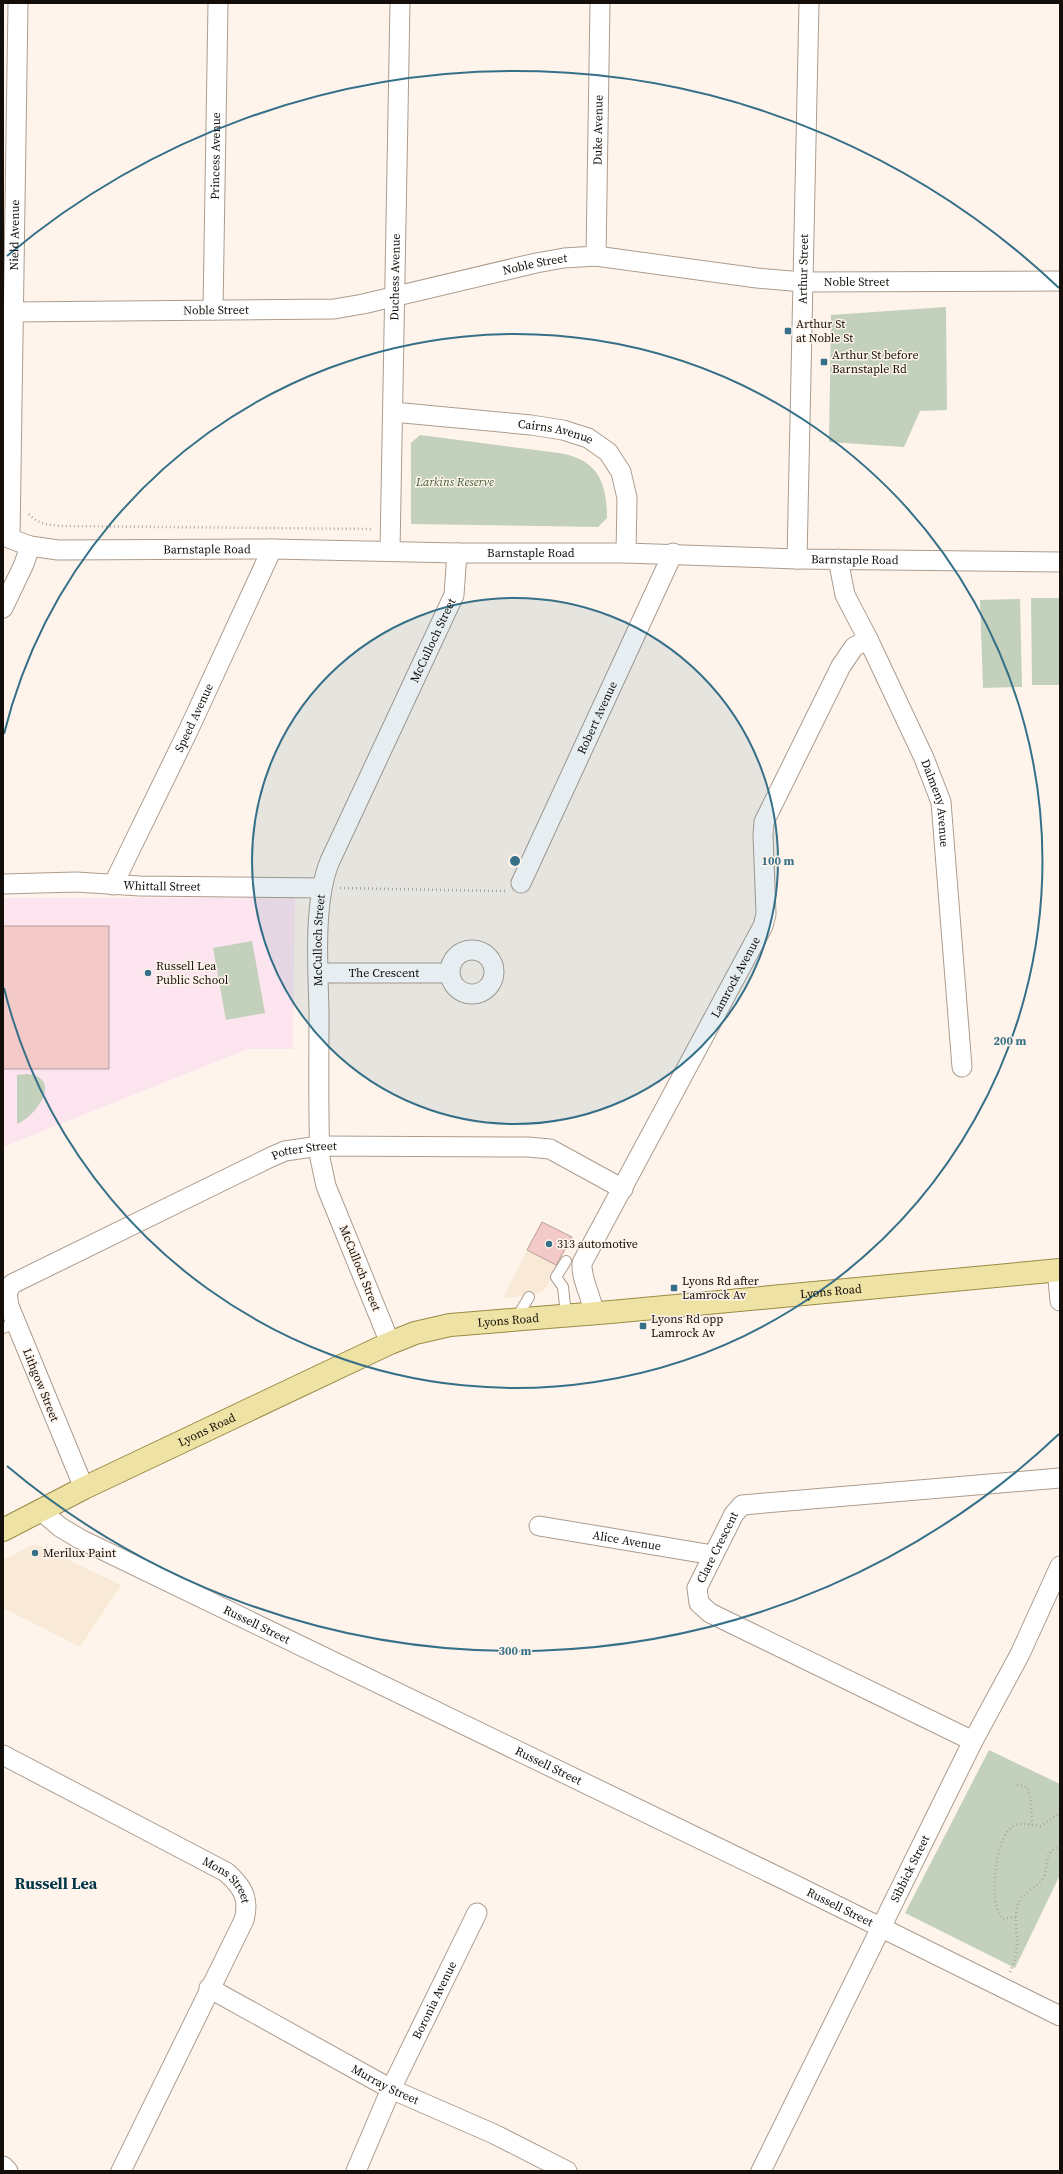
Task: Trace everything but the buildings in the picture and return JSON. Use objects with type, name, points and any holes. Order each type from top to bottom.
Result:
[{"type":"main road","name":"Lyons Road","points":[[3,1530],[84,1488],[390,1343],[414,1333],[450,1324],[594,1313],[1059,1268]]},
{"type":"street","name":"Nield Avenue","points":[[6,537],[13,312],[18,3]]},
{"type":"street","name":"Princess Avenue","points":[[213,310],[218,3]]},
{"type":"street","name":"Duchess Avenue","points":[[390,551],[396,297],[400,3]]},
{"type":"street","name":"Duke Avenue","points":[[596,256],[600,3]]},
{"type":"street","name":"Arthur Street","points":[[797,559],[809,3]]},
{"type":"street","name":"Noble Street","points":[[13,312],[334,309],[396,297],[536,263],[564,258],[596,256],[757,278],[804,282],[1060,281]]},
{"type":"street","name":"Cairns Avenue","points":[[393,412],[531,425],[563,430],[588,438],[608,452],[621,472],[627,498],[626,553]]},
{"type":"street","name":"Barnstaple Road","points":[[6,537],[30,546],[58,550],[272,549],[457,553],[673,553],[797,559],[1060,562]]},
{"type":"street","points":[[3,608],[24,564],[30,546]]},
{"type":"street","name":"Speed Avenue","points":[[113,885],[189,730],[272,549]]},
{"type":"street","name":"McCulloch Street","points":[[390,1343],[326,1186],[320,1158],[318,973],[321,888],[330,861],[451,602],[457,576],[457,553]]},
{"type":"street","name":"Robert Avenue","points":[[521,882],[673,553]]},
{"type":"street","name":"Dalmeny Avenue","points":[[838,559],[845,596],[868,639],[924,758],[941,802],[962,1067]]},
{"type":"street","name":"Lamrock Avenue","points":[[594,1313],[591,1295],[583,1276],[582,1263],[763,926],[766,914],[763,835],[764,822],[841,666],[854,647],[868,639]]},
{"type":"street","name":"Whittall Street","points":[[3,884],[76,882],[113,885],[321,888]]},
{"type":"street","name":"The Crescent","points":[[318,973],[450,973]]},
{"type":"street","name":"Potter Street","points":[[6,1285],[12,1284],[285,1151],[319,1146],[528,1147],[550,1150],[623,1189]]},
{"type":"street","points":[[1059,1268],[1060,1301]]},
{"type":"street","name":"Lithgow Street","points":[[6,1285],[9,1325],[84,1488]]},
{"type":"street","name":"Clare Crescent","points":[[973,1741],[710,1613],[699,1602],[697,1588],[734,1514],[742,1505],[1060,1478]]},
{"type":"street","name":"Russell Street","points":[[40,1510],[60,1527],[80,1539],[880,1927],[1060,2016]]},
{"type":"street","name":"Alice Avenue","points":[[540,1526],[714,1555]]},
{"type":"street","name":"Sibbick Street","points":[[761,2171],[973,1741],[1020,1654],[1060,1566]]},
{"type":"street","name":"Mons Street","points":[[3,1755],[226,1872],[239,1884],[246,1897],[246,1911],[244,1920],[209,1988],[120,2171]]},
{"type":"street","name":"Boronia Avenue","points":[[356,2171],[391,2089],[477,1913]]},
{"type":"street","name":"Murray Street","points":[[209,1988],[391,2089],[494,2134],[567,2171]]},
{"type":"street","points":[[3,2166],[8,2171]]},
{"type":"lane","points":[[566,1261],[556,1277],[563,1286],[566,1315]]},
{"type":"lane","points":[[516,1319],[529,1297]]},
{"type":"path","name":"Barnstaple Road","points":[[26,510],[35,520],[45,524],[61,526],[390,529]]},
{"type":"path","points":[[321,888],[508,891],[521,882]]},
{"type":"path","points":[[1017,1785],[1027,1787],[1031,1799],[1032,1825]]},
{"type":"path","points":[[1016,1917],[1004,1919],[998,1914],[995,1902],[995,1879],[1000,1848],[1005,1836],[1013,1827],[1021,1824],[1041,1826],[1058,1814],[1060,1815]]},
{"type":"path","points":[[1003,1987],[1014,1963],[1017,1945],[1016,1917],[1020,1899],[1043,1878],[1047,1856],[1052,1850],[1060,1846]]},
{"type":"shaded area","name":"Russell Lea Public School","points":[[295,897],[293,1049],[248,1049],[3,1147],[3,898]]},
{"type":"shaded area","points":[[542,1222],[572,1237],[546,1288],[540,1293],[502,1299]]},
{"type":"shaded area","points":[[38,1545],[121,1585],[80,1647],[3,1608],[3,1560],[30,1546]]},
{"type":"green space","points":[[946,307],[947,410],[920,411],[904,447],[829,442],[831,315]]},
{"type":"green space","name":"Larkins Reserve","points":[[420,435],[572,456],[583,461],[598,475],[605,494],[607,518],[598,527],[411,524],[411,443]]},
{"type":"green space","points":[[1031,598],[1060,598],[1060,685],[1032,685]]},
{"type":"green space","points":[[1020,599],[1022,687],[983,688],[980,600]]},
{"type":"green space","points":[[252,941],[265,1013],[226,1020],[213,948]]},
{"type":"green space","points":[[27,1074],[38,1077],[44,1082],[45,1089],[43,1098],[38,1106],[24,1120],[17,1124],[17,1075]]},
{"type":"green space","points":[[989,1750],[1060,1784],[1060,1875],[1015,1968],[905,1913]]},
{"type":"place","name":"Arthur St at Noble St","points":[[788,331]]},
{"type":"place","name":"Arthur St before Barnstaple Rd","points":[[824,362]]},
{"type":"place","name":"Russell Lea Public School","points":[[148,973]]},
{"type":"place","name":"313 automotive","points":[[549,1244]]},
{"type":"place","name":"Lyons Rd after Lamrock Av","points":[[674,1288]]},
{"type":"place","name":"Lyons Rd opp Lamrock Av","points":[[643,1326]]},
{"type":"place","name":"Merilux Paint","points":[[35,1553]]},
{"type":"district","name":"Russell Lea","points":[[56,1883]]}]
